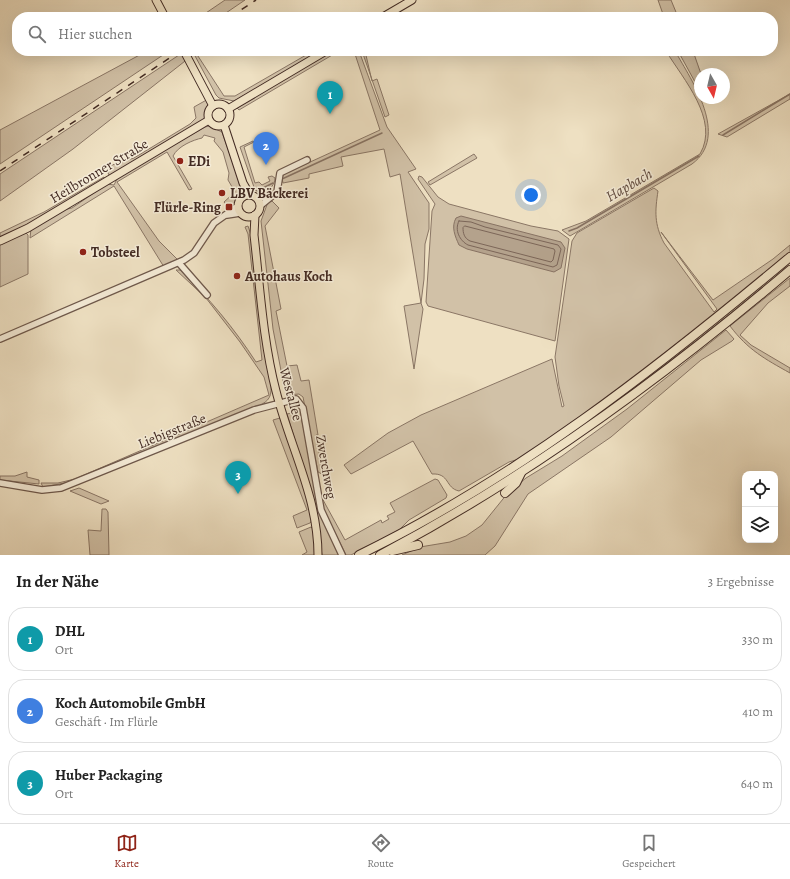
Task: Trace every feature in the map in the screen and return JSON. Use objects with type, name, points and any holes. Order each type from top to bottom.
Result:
[{"type":"highway","points":[[359,555],[451,505],[547,444],[633,384],[724,312],[790,257]]},
{"type":"highway","points":[[384,553],[521,473],[596,423],[721,327],[790,270]]},
{"type":"highway","points":[[505,493],[516,483],[521,473]]},
{"type":"highway","points":[[384,553],[418,545]]},
{"type":"main road","points":[[156,0],[162,12]]},
{"type":"main road","points":[[392,12],[412,0]]},
{"type":"main road","points":[[187,56],[213,106]]},
{"type":"main road","points":[[228,109],[318,56]]},
{"type":"main road","points":[[222,104],[228,109],[230,118],[224,125],[216,126],[209,120],[208,112],[213,106],[222,104]]},
{"type":"main road","name":"Heilbronner Straße","points":[[0,241],[28,228],[209,120]]},
{"type":"main road","points":[[224,125],[243,182],[250,197],[260,206],[255,215],[247,217],[239,209],[250,197]]},
{"type":"main road","name":"Westallee","points":[[255,215],[254,236],[270,363],[279,402],[312,502],[318,543],[318,555]]},
{"type":"main road","name":"Westallee","points":[[247,217],[254,236]]},
{"type":"street","points":[[260,206],[269,197],[277,192],[280,173],[307,160]]},
{"type":"street","points":[[250,197],[269,197]]},
{"type":"street","points":[[0,339],[179,263],[194,253],[214,223],[225,215],[239,209]]},
{"type":"street","points":[[179,263],[207,295]]},
{"type":"street","name":"Zwerchweg","points":[[279,402],[296,399],[302,408],[321,510],[341,555]]},
{"type":"street","name":"Liebigstraße","points":[[0,483],[42,490],[61,488],[76,484],[254,410],[279,402]]},
{"type":"shaded area","points":[[225,0],[245,0],[227,12],[207,12]]},
{"type":"shaded area","points":[[658,0],[671,0],[676,12],[662,12]]},
{"type":"shaded area","points":[[138,56],[162,56],[0,164],[0,130]]},
{"type":"shaded area","points":[[177,56],[191,56],[73,149],[0,201],[0,174]]},
{"type":"shaded area","points":[[195,56],[198,56],[224,96],[235,96],[304,56],[313,56],[234,101],[219,98]]},
{"type":"shaded area","points":[[322,56],[331,56],[239,110],[237,108]]},
{"type":"shaded area","points":[[356,56],[361,56],[387,127],[416,169],[408,172],[429,203],[429,229],[425,244],[424,279],[421,303],[400,174],[390,177],[384,149],[341,157],[343,166],[309,174],[309,178],[283,183],[282,178],[284,174],[380,130]]},
{"type":"shaded area","points":[[364,56],[366,56],[371,77]]},
{"type":"shaded area","points":[[669,56],[678,56],[694,85],[694,94]]},
{"type":"shaded area","points":[[681,56],[695,56],[699,68],[694,68],[694,80]]},
{"type":"shaded area","points":[[377,79],[389,115],[385,117],[372,81]]},
{"type":"shaded area","points":[[790,94],[790,99],[727,137],[718,134]]},
{"type":"shaded area","points":[[210,98],[213,106],[208,112],[209,120],[111,179],[106,169],[109,166],[134,158],[190,124],[196,118],[194,107]]},
{"type":"shaded area","points":[[699,104],[702,104],[704,108],[708,124],[708,139],[703,152],[692,164],[570,236],[562,230],[586,221],[700,154],[705,141],[706,128]]},
{"type":"shaded area","points":[[209,126],[222,132],[238,178],[241,191],[240,196],[232,208],[230,206],[228,207],[224,202],[235,192],[228,180],[229,173],[223,152],[214,141],[215,138],[204,135],[202,138],[182,146],[173,156],[192,189],[189,190],[167,152],[117,182],[159,241],[179,261],[164,267],[114,186],[30,238],[31,229],[63,210],[72,208],[107,184],[114,185],[118,177]]},
{"type":"shaded area","points":[[253,141],[254,142],[244,147],[255,183],[259,182],[262,185],[270,181],[268,177],[272,176],[275,178],[272,187],[264,193],[255,190],[240,147]]},
{"type":"shaded area","points":[[474,154],[477,158],[430,185],[428,182]]},
{"type":"shaded area","points":[[419,176],[422,177],[438,197],[449,204],[531,226],[558,231],[569,239],[555,341],[428,306],[426,302],[432,211],[435,204],[418,179]]},
{"type":"shaded area","points":[[104,177],[105,180],[27,226],[0,240],[0,233],[44,212]]},
{"type":"shaded area","points":[[654,188],[658,191],[656,217],[658,230],[664,243],[714,312],[717,309],[661,232],[713,300],[773,259],[790,245],[790,252],[715,314],[611,395],[519,459],[509,462],[459,491],[451,487],[442,476],[432,474],[413,441],[351,474],[344,465],[388,433],[421,415],[552,359],[562,407],[564,406],[559,386],[555,357],[572,241],[577,233]]},
{"type":"shaded area","points":[[272,201],[279,208],[265,226],[281,309],[276,311],[287,366],[297,365],[301,381],[309,380],[322,469],[326,468],[326,471],[322,474],[318,472],[303,397],[299,394],[288,395],[283,381],[273,329],[261,221],[268,202]]},
{"type":"shaded area","points":[[248,226],[252,238],[271,386],[268,400],[255,408],[76,481],[43,487],[41,483],[58,483],[75,479],[269,395],[264,377],[240,342],[206,298],[176,270],[180,270],[211,302],[239,337],[256,362],[262,360],[248,234],[245,227]]},
{"type":"shaded area","points":[[25,232],[28,235],[28,274],[0,287],[0,243]]},
{"type":"shaded area","points":[[790,278],[790,286],[768,303],[740,335],[751,345],[790,368],[790,373],[750,348],[730,326]]},
{"type":"shaded area","points":[[421,303],[423,309],[414,369],[404,306]]},
{"type":"shaded area","points":[[726,330],[734,339],[732,341],[701,360],[611,437],[528,494],[495,546],[485,555],[402,555],[420,547],[450,542],[466,536],[482,525],[507,494],[526,478],[562,456],[627,409]]},
{"type":"shaded area","points":[[300,411],[320,511],[340,555],[322,555],[312,501],[287,414]]},
{"type":"shaded area","points":[[280,418],[303,480],[313,519],[310,523],[297,528],[293,516],[307,510],[273,420]]},
{"type":"shaded area","points":[[27,472],[27,477],[39,480],[39,484],[0,480],[0,476],[15,476]]},
{"type":"shaded area","points":[[435,479],[438,480],[447,495],[446,498],[409,520],[399,530],[351,555],[346,555],[323,509],[322,498],[345,540],[381,520],[382,523],[389,519],[387,516],[395,512],[390,503]]},
{"type":"shaded area","points":[[79,488],[109,501],[101,504],[70,491]]},
{"type":"shaded area","points":[[102,509],[106,509],[108,512],[109,555],[90,555],[88,530],[101,531]]},
{"type":"shaded area","points":[[311,527],[314,530],[315,555],[302,555],[307,552],[299,532]]},
{"type":"water","points":[[461,216],[561,242],[565,248],[561,268],[554,272],[467,249],[459,245],[455,235],[454,225],[456,218]]},
{"type":"waterway","name":"Hapbach","points":[[723,135],[790,94]]},
{"type":"waterway","name":"Hapbach","points":[[282,179],[382,133]]},
{"type":"waterway","name":"Hapbach","points":[[569,231],[577,228],[699,156]]},
{"type":"waterway","name":"Hapbach","points":[[257,191],[273,183]]},
{"type":"railway","points":[[238,12],[256,0]]},
{"type":"railway","points":[[0,171],[172,56]]},
{"type":"place","name":"DHL","points":[[330,114]]},
{"type":"place","name":"EDi","points":[[180,161]]},
{"type":"place","name":"Koch Automobile GmbH","points":[[266,165]]},
{"type":"place","name":"LBV Bäckerei","points":[[222,193]]},
{"type":"place","name":"Flürle-Ring","points":[[229,207]]},
{"type":"place","name":"Tobsteel","points":[[83,252]]},
{"type":"place","name":"Autohaus Koch","points":[[237,276]]},
{"type":"place","name":"Huber Packaging","points":[[238,494]]}]
